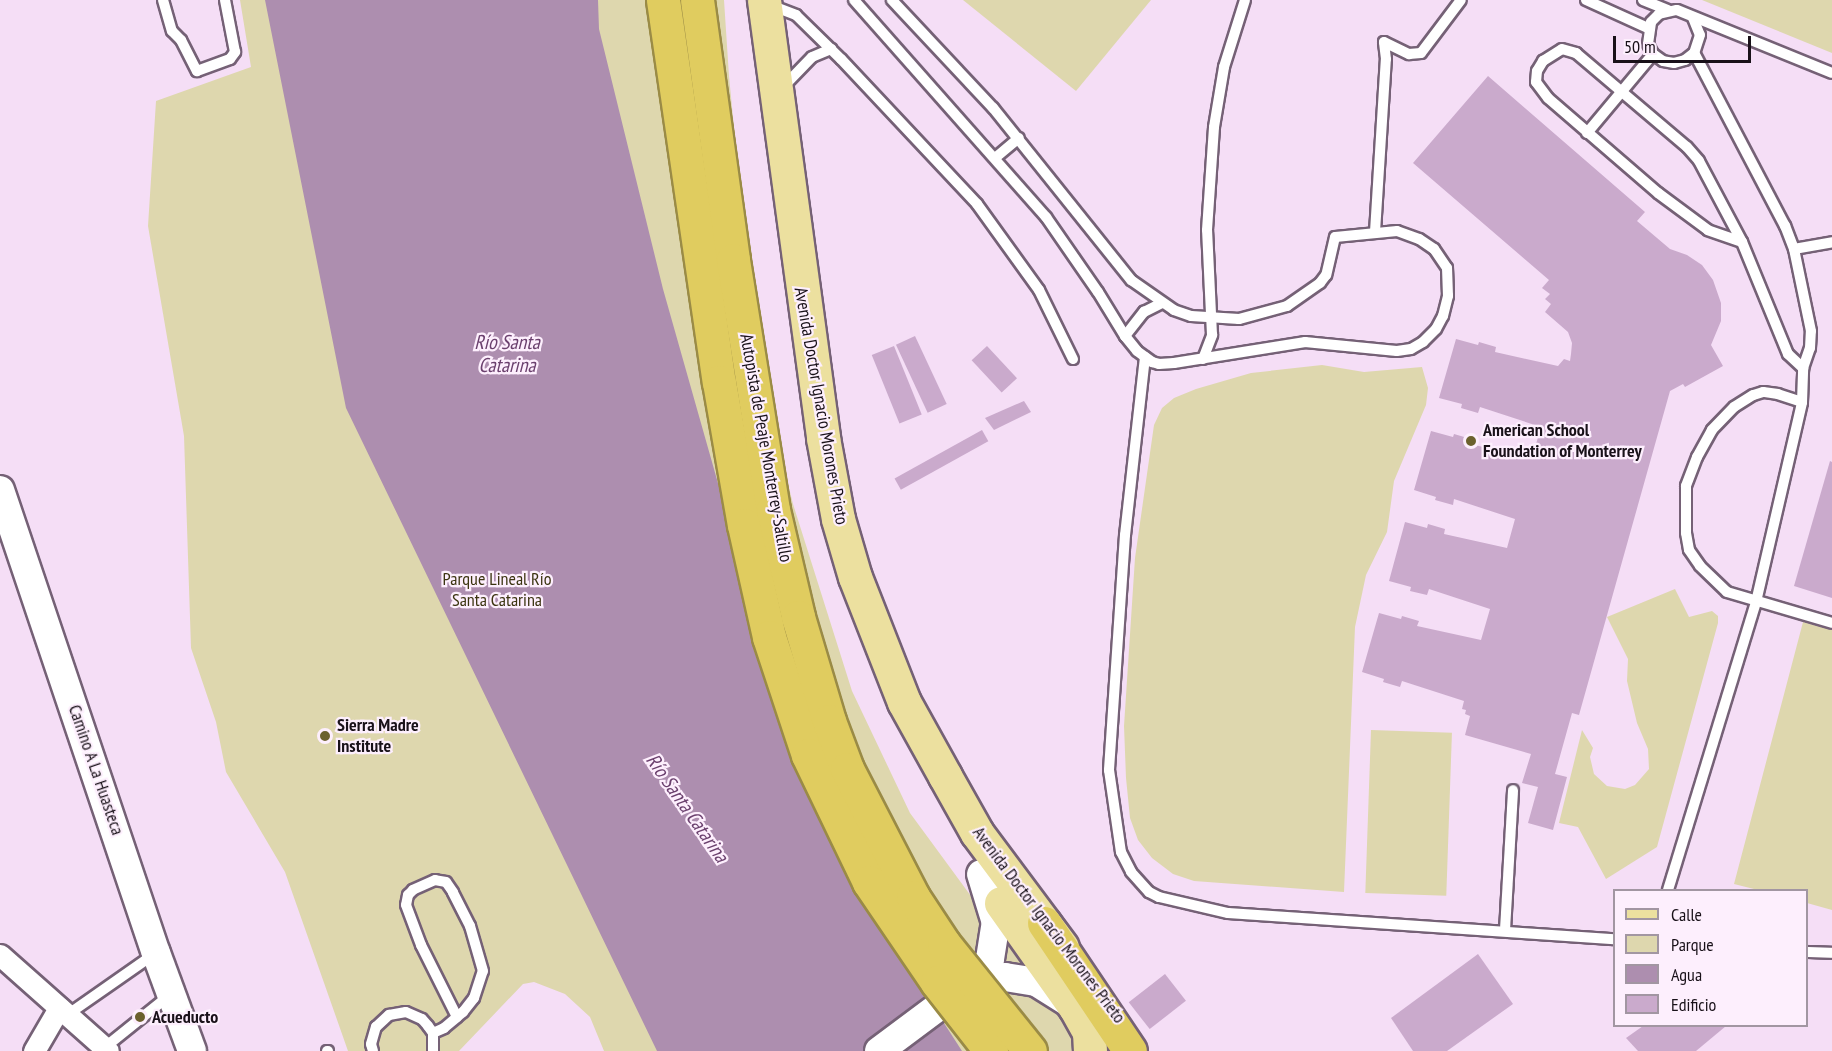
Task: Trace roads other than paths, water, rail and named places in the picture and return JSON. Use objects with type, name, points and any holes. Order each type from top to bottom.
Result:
[{"type":"highway","name":"Autopista de Peaje Monterrey-Saltillo","points":[[663,0],[719,382],[744,525],[769,637],[808,755],[869,882],[937,982],[991,1051]]},
{"type":"highway","name":"Autopista de Peaje Monterrey-Saltillo","points":[[697,0],[773,510],[798,617],[829,721],[847,769],[913,897],[944,944],[1030,1051]]},
{"type":"highway","points":[[1044,923],[1130,1051]]},
{"type":"main road","name":"Avenida Doctor Ignacio Morones Prieto","points":[[757,1],[775,99],[823,438],[838,519],[855,577],[904,702],[977,833],[1044,923],[1146,1051]]},
{"type":"main road","name":"Avenida Doctor Ignacio Morones Prieto","points":[[757,1],[786,345],[801,444],[819,527],[837,589],[878,693],[917,771],[981,874],[1085,1030]]},
{"type":"street","name":"Camino A La Huasteca","points":[[0,490],[156,953],[192,1051]]},
{"type":"street","points":[[898,1051],[980,982],[990,959],[996,923],[981,874]]},
{"type":"street","points":[[0,955],[106,1049]]},
{"type":"street","points":[[879,1051],[980,982],[1005,977],[1024,978],[1036,982],[1085,1030]]},
{"type":"street","points":[[34,1051],[63,1012]]},
{"type":"lane","points":[[163,0],[172,32],[181,40],[192,65],[197,70],[230,60],[235,52],[225,0]]},
{"type":"lane","points":[[854,0],[1046,217],[1098,292],[1125,336],[1145,357],[1159,364],[1305,342],[1397,351],[1411,349],[1423,342],[1436,329],[1443,316],[1448,296],[1447,268],[1434,249],[1419,239],[1397,231],[1335,237],[1326,275],[1320,283],[1287,306],[1239,319],[1191,316],[1162,303],[1131,280],[1018,138],[892,0]]},
{"type":"lane","points":[[1203,359],[1211,342],[1212,317],[1207,230],[1214,127],[1224,67],[1232,48],[1245,0]]},
{"type":"lane","points":[[1375,232],[1386,59],[1384,42],[1409,54],[1420,53],[1461,0]]},
{"type":"lane","points":[[1586,0],[1650,29]]},
{"type":"lane","points":[[1644,0],[1668,10],[1677,10],[1832,73]]},
{"type":"lane","points":[[757,1],[796,15],[977,204],[1039,290],[1073,359]]},
{"type":"lane","points":[[1668,10],[1651,22],[1648,44],[1653,54],[1663,61],[1674,63],[1686,60],[1695,53],[1700,35],[1693,18]]},
{"type":"lane","points":[[775,99],[787,80],[812,57],[831,49]]},
{"type":"lane","points":[[1742,242],[1708,230],[1658,193],[1587,133],[1539,89],[1536,82],[1537,71],[1543,61],[1562,49],[1568,49],[1623,91],[1687,147],[1699,161],[1710,177],[1742,242],[1788,354],[1803,368]]},
{"type":"lane","points":[[1669,889],[1756,602],[1802,402],[1803,368],[1810,348],[1811,331],[1794,249],[1785,226],[1695,53]]},
{"type":"lane","points":[[1587,133],[1653,54]]},
{"type":"lane","points":[[994,158],[1018,138]]},
{"type":"lane","points":[[1794,249],[1832,242]]},
{"type":"lane","points":[[1125,336],[1144,312],[1162,303]]},
{"type":"lane","points":[[1145,357],[1125,535],[1109,770],[1121,852],[1131,872],[1149,892],[1159,897],[1228,913],[1613,939]]},
{"type":"lane","points":[[1802,402],[1763,392],[1734,407],[1712,430],[1697,457],[1686,486],[1685,525],[1689,550],[1700,566],[1727,592],[1832,623]]},
{"type":"lane","points":[[1505,930],[1513,790]]},
{"type":"lane","points":[[433,1033],[457,1017],[474,998],[483,971],[470,926],[453,892],[446,882],[435,880],[413,890],[406,899],[406,905],[421,945],[457,1017]]},
{"type":"lane","points":[[1808,952],[1832,953]]},
{"type":"lane","points":[[63,1012],[156,953]]},
{"type":"lane","points":[[106,1049],[171,994]]},
{"type":"lane","points":[[373,1051],[371,1044],[376,1027],[389,1015],[397,1012],[414,1014],[422,1019],[433,1033],[433,1051]]},
{"type":"water","name":"Río Santa Catarina","points":[[265,0],[598,0],[599,29],[663,289],[776,688],[869,907],[962,1051],[657,1051],[346,408]]},
{"type":"place","name":"American School Foundation of Monterrey","points":[[1471,441]]},
{"type":"place","name":"Sierra Madre Institute","points":[[325,736]]},
{"type":"place","name":"Acueducto","points":[[140,1017]]},
{"type":"park label","name":"Parque Lineal Río Santa Catarina","points":[[497,590]]}]
